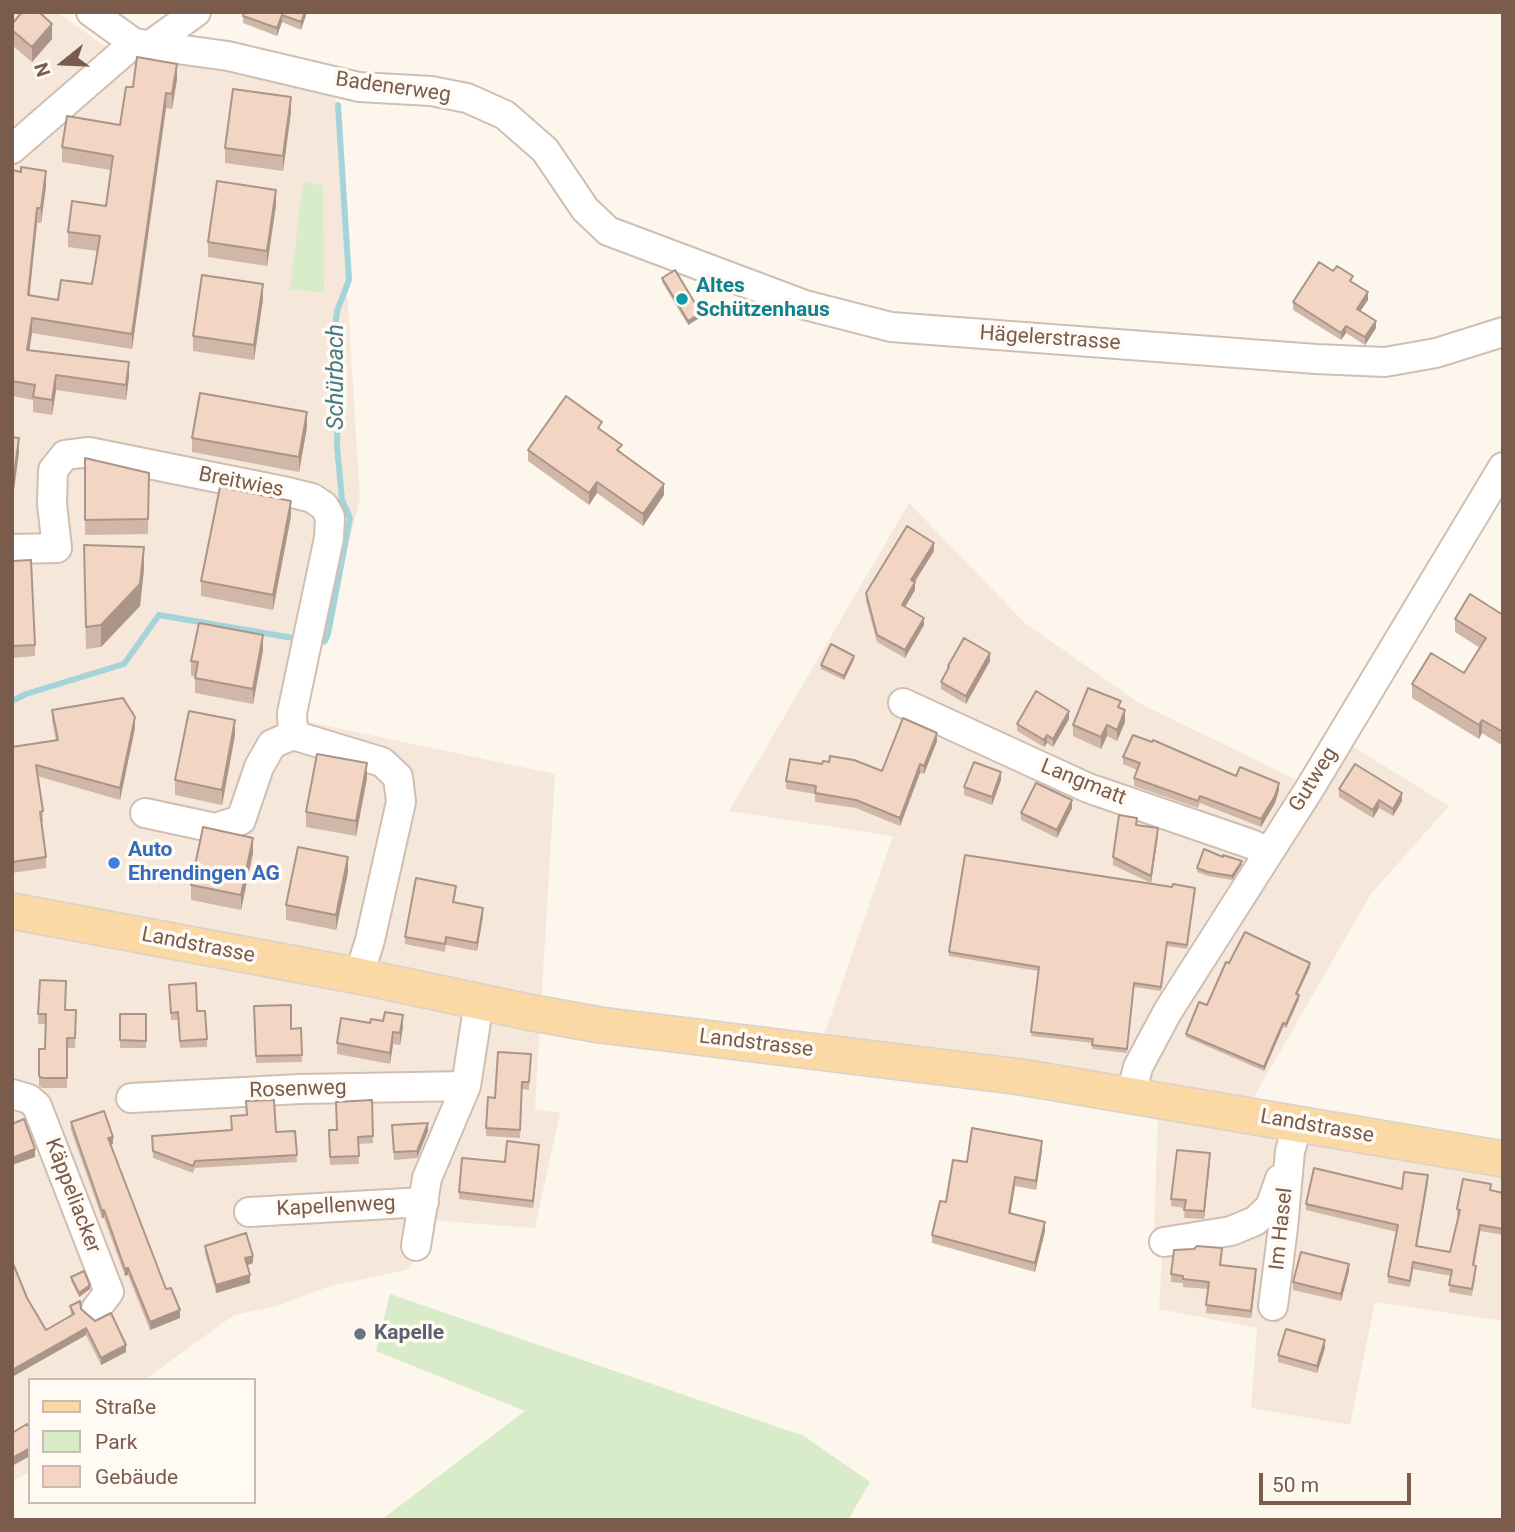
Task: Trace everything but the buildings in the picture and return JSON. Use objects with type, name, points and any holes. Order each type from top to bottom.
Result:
[{"type":"main road","name":"Landstrasse","points":[[12,911],[359,976],[600,1025],[906,1061],[1131,1094],[1294,1138],[1503,1159]]},
{"type":"street","name":"Badenerweg","points":[[91,12],[141,45],[228,56],[359,87],[431,91],[467,98],[505,115],[545,150],[584,209],[608,231]]},
{"type":"street","points":[[12,149],[141,45],[196,12]]},
{"type":"street","name":"Hägelerstrasse","points":[[608,231],[805,305],[891,327],[1385,362],[1436,353],[1503,332]]},
{"type":"street","name":"Breitwies","points":[[12,549],[57,548],[52,504],[53,470],[65,455],[89,452],[312,498],[324,506],[330,517],[329,538],[292,713],[293,735]]},
{"type":"street","name":"Gutweg","points":[[1131,1094],[1138,1067],[1168,1011],[1310,788],[1503,467]]},
{"type":"street","name":"Langmatt","points":[[903,703],[1088,788],[1268,852]]},
{"type":"street","points":[[145,813],[215,828],[241,820],[259,767],[272,744],[293,735],[382,762],[398,777],[401,802],[370,940],[359,976]]},
{"type":"street","name":"Kapellenweg","points":[[416,1246],[427,1178],[466,1086],[479,1002]]},
{"type":"street","name":"Rosenweg","points":[[131,1098],[300,1089],[466,1086]]},
{"type":"street","name":"Käppeliacker","points":[[12,1094],[29,1099],[37,1106],[109,1292],[96,1309]]},
{"type":"street","name":"Im Hasel","points":[[1164,1242],[1231,1231],[1255,1221],[1270,1207],[1294,1138]]},
{"type":"street","name":"Im Hasel","points":[[1273,1306],[1294,1138]]},
{"type":"street","name":"Kapellenweg","points":[[249,1212],[424,1202]]},
{"type":"shaded area","points":[[12,12],[57,12],[102,44],[130,58],[213,60],[335,92],[360,499],[304,721],[555,774],[535,1109],[560,1113],[535,1228],[428,1220],[420,1253],[407,1270],[330,1286],[277,1306],[234,1315],[147,1378],[28,1378],[28,1472],[12,1482]]},
{"type":"shaded area","points":[[909,503],[1025,623],[1139,703],[1299,781],[1328,731],[1449,806],[1371,894],[1251,1102],[823,1038],[893,836],[729,811]]},
{"type":"shaded area","points":[[1158,1115],[1503,1172],[1503,1321],[1375,1302],[1350,1425],[1251,1408],[1257,1328],[1159,1309],[1162,1259],[1154,1229]]},
{"type":"green space","points":[[303,182],[323,186],[324,293],[290,289]]},
{"type":"green space","points":[[390,1294],[804,1436],[870,1482],[848,1520],[381,1520],[525,1411],[376,1351]]},
{"type":"waterway","name":"Schürbach","points":[[318,643],[325,641],[328,634],[350,518],[342,500],[333,343],[337,311],[349,280],[338,105]]},
{"type":"waterway","name":"Schürbach","points":[[12,701],[26,694],[124,664],[159,615],[299,639]]},
{"type":"place","name":"Altes Schützenhaus","points":[[682,299]]},
{"type":"place","name":"Auto Ehrendingen AG","points":[[114,863]]},
{"type":"place","name":"Kapelle","points":[[360,1334]]}]
